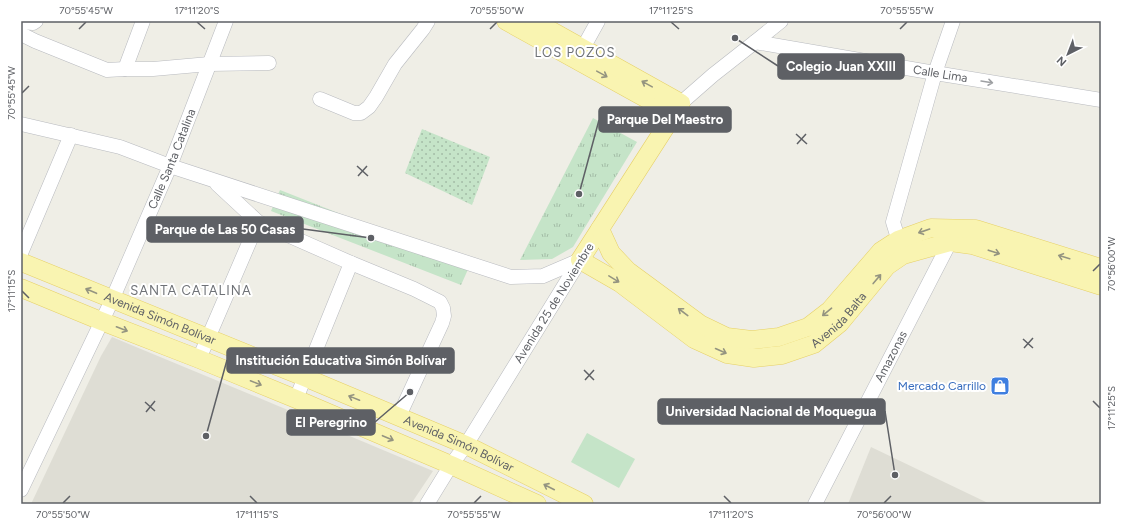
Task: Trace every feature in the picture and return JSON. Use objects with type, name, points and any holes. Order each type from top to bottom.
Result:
[{"type":"main road","points":[[506,21],[678,108]]},
{"type":"main road","points":[[534,21],[583,48],[678,108]]},
{"type":"main road","name":"Avenida 25 de Noviembre","points":[[580,260],[678,108]]},
{"type":"main road","name":"Avenida Balta","points":[[600,229],[610,253],[628,270],[700,324],[727,337],[752,340],[779,337],[808,327],[830,310],[881,251],[901,247],[931,228],[972,245],[1101,286]]},
{"type":"main road","name":"Avenida Balta","points":[[952,236],[976,230],[1101,268]]},
{"type":"main road","name":"Avenida Balta","points":[[580,260],[620,283],[694,339],[727,354],[754,358],[782,355],[814,344],[840,323],[901,247]]},
{"type":"main road","name":"Avenida Simón Bolívar","points":[[21,262],[399,416],[466,445],[584,504]]},
{"type":"main road","name":"Avenida Simón Bolívar","points":[[21,288],[296,399],[451,465],[537,504]]},
{"type":"street","points":[[21,22],[33,23],[36,21]]},
{"type":"street","points":[[124,69],[143,21]]},
{"type":"street","name":"Calle Santa Catalina","points":[[21,490],[112,300],[170,166],[226,21]]},
{"type":"street","points":[[320,99],[354,113],[361,113],[369,107],[395,64],[428,21]]},
{"type":"street","points":[[583,48],[598,21]]},
{"type":"street","points":[[678,108],[713,75],[781,21]]},
{"type":"street","points":[[901,247],[893,222],[935,73],[953,21]]},
{"type":"street","points":[[21,34],[107,70],[153,69],[209,64],[268,63]]},
{"type":"street","name":"Calle Lima","points":[[755,42],[1101,100]]},
{"type":"street","points":[[21,124],[120,147],[214,181],[511,278],[543,276],[580,260]]},
{"type":"street","points":[[21,252],[71,135]]},
{"type":"street","points":[[214,181],[258,222],[414,289],[440,302],[443,308],[444,316],[442,323],[399,416]]},
{"type":"street","points":[[199,359],[258,222]]},
{"type":"street","name":"Amazonas","points":[[815,504],[952,236]]},
{"type":"street","name":"Avenida 25 de Noviembre","points":[[427,504],[451,465],[466,445],[580,260]]},
{"type":"street","points":[[296,399],[351,263]]},
{"type":"shaded area","points":[[112,337],[433,471],[411,504],[31,504],[101,356]]},
{"type":"shaded area","points":[[871,447],[990,504],[848,504]]},
{"type":"green space","points":[[593,118],[637,142],[573,247],[552,259],[520,260]]},
{"type":"green space","points":[[422,129],[490,157],[472,205],[405,173]]},
{"type":"green space","points":[[280,190],[470,265],[461,285],[271,211]]},
{"type":"green space","points":[[587,433],[635,459],[619,488],[571,462]]},
{"type":"place","name":"Colegio Juan XXIII","points":[[735,38]]},
{"type":"place","name":"Parque Del Maestro","points":[[579,194]]},
{"type":"place","name":"Parque de Las 50 Casas","points":[[371,238]]},
{"type":"place","name":"Mercado Carrillo","points":[[1000,386]]},
{"type":"place","name":"El Peregrino","points":[[410,392]]},
{"type":"place","name":"Institución Educativa Simón Bolívar","points":[[206,436]]},
{"type":"place","name":"Universidad Nacional de Moquegua","points":[[895,475]]},
{"type":"district","name":"LOS POZOS","points":[[575,52]]},
{"type":"district","name":"SANTA CATALINA","points":[[191,290]]}]
